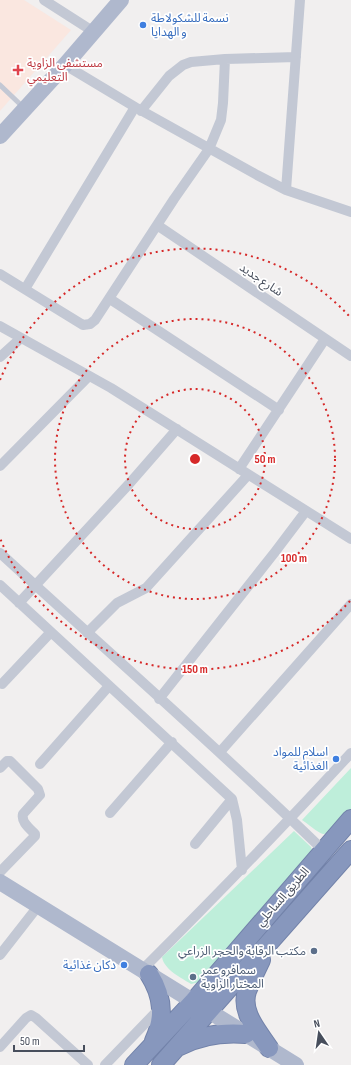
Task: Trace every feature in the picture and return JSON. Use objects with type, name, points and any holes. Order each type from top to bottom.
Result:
[{"type":"highway","name":"الطريق الساحلي","points":[[134,1065],[194,1001],[351,819]]},
{"type":"highway","name":"الطريق الساحلي","points":[[161,1065],[351,850]]},
{"type":"highway","points":[[267,945],[247,992],[246,1010],[269,1048]]},
{"type":"highway","points":[[146,972],[158,989],[162,1006],[160,1026],[152,1046]]},
{"type":"highway","points":[[178,1047],[199,1038],[211,1035],[234,1033],[246,1034]]},
{"type":"main road","points":[[4,130],[65,65],[121,0]]},
{"type":"main road","points":[[0,882],[269,1048],[287,1063]]},
{"type":"street","points":[[44,0],[94,32]]},
{"type":"street","points":[[286,190],[300,0]]},
{"type":"street","points":[[25,289],[138,109],[176,69],[191,62],[225,59],[296,57]]},
{"type":"street","points":[[0,274],[83,324],[86,325],[93,323],[156,226],[210,149],[221,120],[225,59]]},
{"type":"street","points":[[65,65],[138,109],[286,190],[351,212]]},
{"type":"street","name":"شارع جديد","points":[[156,226],[351,356]]},
{"type":"street","points":[[110,299],[278,410]]},
{"type":"street","points":[[0,326],[111,388],[351,539]]},
{"type":"street","points":[[0,357],[21,338]]},
{"type":"street","points":[[87,633],[117,603],[146,588],[244,472],[278,410],[325,339]]},
{"type":"street","points":[[0,466],[89,376]]},
{"type":"street","points":[[19,603],[129,484],[177,429]]},
{"type":"street","points":[[159,698],[275,552],[306,510]]},
{"type":"street","points":[[0,552],[87,633],[220,752],[323,850]]},
{"type":"street","points":[[0,585],[172,742],[232,799],[237,820],[242,870]]},
{"type":"street","points":[[220,752],[351,604]]},
{"type":"street","points":[[2,684],[51,632]]},
{"type":"street","points":[[40,764],[109,686]]},
{"type":"street","points":[[110,813],[172,742]]},
{"type":"street","points":[[146,972],[291,819],[351,753]]},
{"type":"street","points":[[0,768],[10,761],[38,789],[40,795],[23,814],[22,818],[35,836],[0,872]]},
{"type":"street","points":[[195,844],[232,799]]},
{"type":"street","points":[[0,955],[38,905]]},
{"type":"street","points":[[105,1065],[162,1006]]},
{"type":"street","points":[[0,1047],[26,1018],[31,1015],[88,1065]]},
{"type":"lane","points":[[0,85],[25,109]]},
{"type":"shaded area","name":"مستشفى الزاوية التعليمي","points":[[0,0],[24,0],[71,30],[0,111]]},
{"type":"green space","points":[[351,768],[351,810],[327,834],[323,834],[315,830],[302,820]]},
{"type":"green space","points":[[294,831],[311,847],[313,853],[200,982],[191,984],[170,970],[163,962],[162,957]]},
{"type":"place","name":"نسمة للشكولاطة و الهدايا","points":[[143,25]]},
{"type":"place","name":"مستشفى الزاوية التعليمي","points":[[18,70]]},
{"type":"place","name":"اسلام للمواد الغذائية","points":[[336,759]]},
{"type":"place","name":"مكتب الرقابة والحجر الزراعي","points":[[314,951]]},
{"type":"place","name":"دكان غذائية","points":[[124,965]]},
{"type":"place","name":"سمافرو عمر المختار الزاوية","points":[[193,977]]}]
